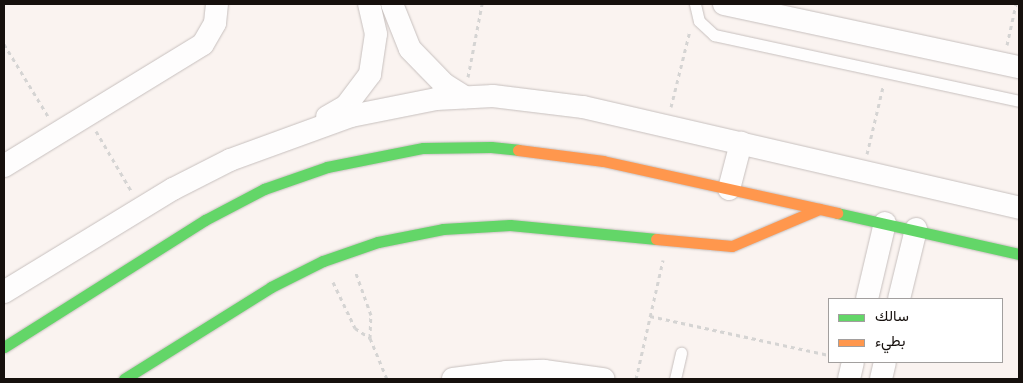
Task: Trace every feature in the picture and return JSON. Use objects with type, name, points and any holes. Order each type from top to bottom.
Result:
[{"type":"street","points":[[4,166],[88,117],[203,44],[215,23],[217,4]]},
{"type":"street","points":[[308,131],[346,106],[370,74],[376,34],[369,4]]},
{"type":"street","points":[[392,4],[410,49],[444,84],[465,97]]},
{"type":"street","points":[[724,4],[1011,65]]},
{"type":"street","points":[[4,292],[142,208],[230,160],[308,131],[380,108],[465,97],[549,102],[666,126],[1019,208]]},
{"type":"street","points":[[729,189],[741,143]]},
{"type":"street","points":[[4,347],[248,197],[295,177],[362,158],[449,147],[524,150],[656,171],[1019,254]]},
{"type":"street","points":[[124,379],[271,287],[323,261],[348,251],[410,234],[477,226],[544,227],[667,241],[732,246],[819,209]]},
{"type":"street","points":[[867,298],[885,223]]},
{"type":"street","points":[[899,298],[916,229]]},
{"type":"street","points":[[849,379],[853,363]]},
{"type":"street","points":[[881,379],[885,363]]},
{"type":"street","points":[[453,379],[506,372],[544,372],[603,379]]},
{"type":"lane","points":[[696,4],[699,21],[714,35],[1019,101]]},
{"type":"lane","points":[[675,379],[681,353]]},
{"type":"path","points":[[465,97],[482,4]]},
{"type":"path","points":[[1011,65],[1016,4]]},
{"type":"path","points":[[666,126],[689,32],[699,21]]},
{"type":"path","points":[[4,44],[59,133]]},
{"type":"path","points":[[863,172],[886,72]]},
{"type":"path","points":[[88,117],[142,208]]},
{"type":"path","points":[[636,379],[667,241]]},
{"type":"path","points":[[348,251],[371,316],[370,338],[387,379]]},
{"type":"path","points":[[323,261],[353,324],[370,338]]},
{"type":"path","points":[[650,316],[828,356]]},
{"type":"traffic: fast","points":[[4,347],[205,220],[264,189],[327,167],[423,148],[491,147],[518,150]]},
{"type":"traffic: fast","points":[[837,213],[1019,254]]},
{"type":"traffic: fast","points":[[124,379],[271,287],[323,261],[378,242],[443,229],[510,225],[656,239]]},
{"type":"traffic: slow","points":[[518,150],[603,161],[837,213]]},
{"type":"traffic: slow","points":[[656,239],[732,246],[819,209]]}]
